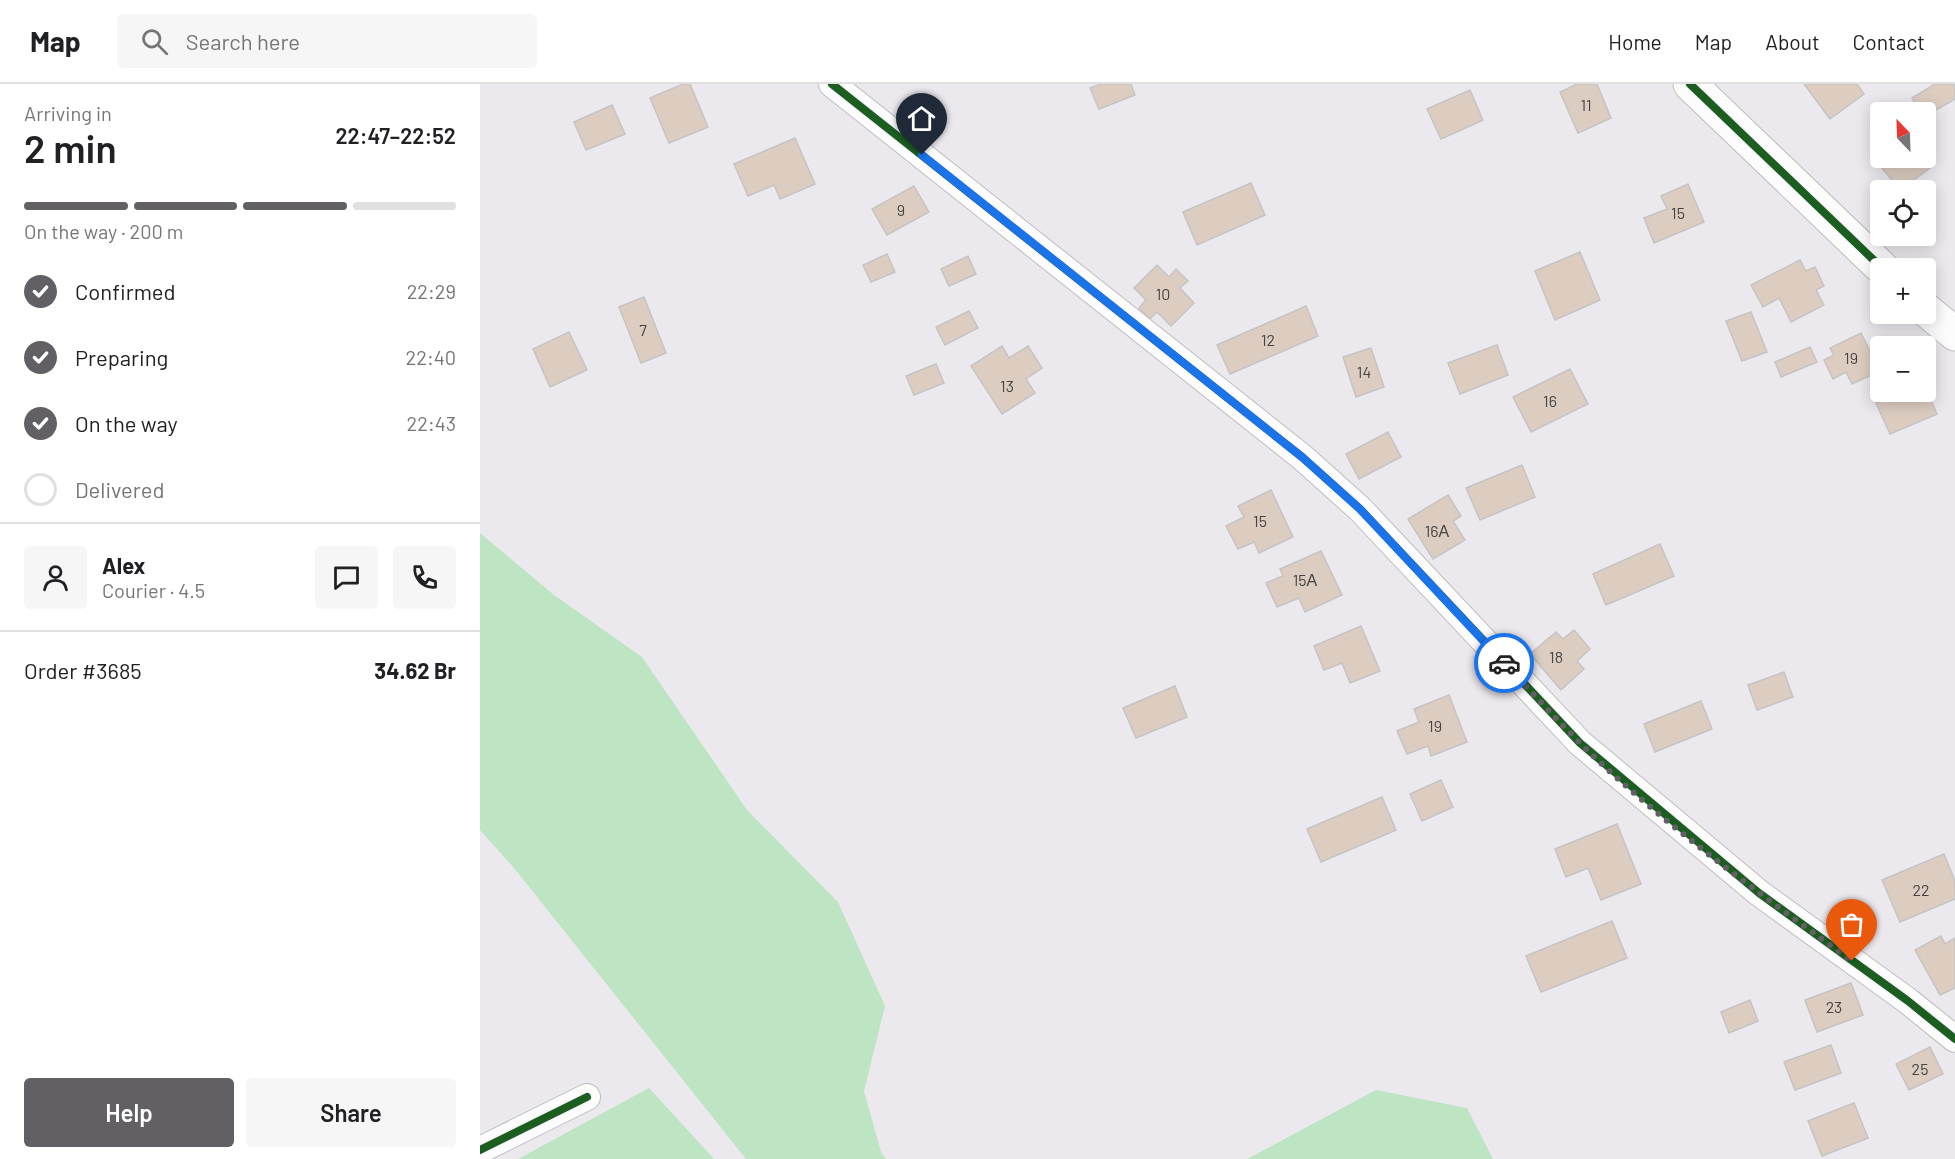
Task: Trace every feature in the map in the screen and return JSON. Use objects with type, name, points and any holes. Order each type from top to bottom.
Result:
[{"type":"street","points":[[832,84],[1302,457],[1360,509],[1580,743],[1759,893],[1908,1001],[1955,1039]]},
{"type":"street","points":[[1690,84],[1872,258]]},
{"type":"street","points":[[1936,318],[1955,334]]},
{"type":"street","points":[[480,1150],[587,1097]]},
{"type":"green space","points":[[480,533],[554,595],[642,657],[747,810],[838,902],[885,1006],[864,1091],[881,1152],[886,1159],[746,1159],[514,868],[480,830]]},
{"type":"green space","points":[[649,1088],[714,1159],[518,1159]]},
{"type":"green space","points":[[1376,1090],[1467,1108],[1493,1159],[1247,1159]]},
{"type":"building","points":[[683,84],[690,84],[708,127],[669,143],[650,98]]},
{"type":"building","points":[[1101,84],[1131,84],[1135,95],[1099,109],[1090,88]]},
{"type":"building","points":[[1577,84],[1597,84],[1611,118],[1578,133],[1560,92]]},
{"type":"building","points":[[1804,84],[1857,84],[1864,94],[1830,119]]},
{"type":"building","points":[[1935,84],[1955,84],[1955,99],[1936,110],[1936,102],[1915,102],[1912,98]]},
{"type":"building","points":[[1470,90],[1483,120],[1441,139],[1427,109]]},
{"type":"building","points":[[612,105],[625,134],[586,150],[574,122]]},
{"type":"building","points":[[795,138],[815,184],[780,199],[774,185],[748,196],[734,164]]},
{"type":"building","points":[[1882,168],[1930,168],[1914,180],[1892,180]]},
{"type":"building","points":[[1251,183],[1265,215],[1197,245],[1183,212]]},
{"type":"building","points":[[1688,184],[1704,222],[1654,243],[1644,218],[1667,209],[1661,196]]},
{"type":"building","points":[[914,186],[929,212],[887,235],[872,209]]},
{"type":"building","points":[[1580,252],[1600,300],[1555,320],[1535,271]]},
{"type":"building","points":[[887,254],[895,272],[871,282],[863,265]]},
{"type":"building","points":[[968,256],[976,274],[949,286],[941,269]]},
{"type":"building","points":[[1800,260],[1806,271],[1815,267],[1824,286],[1816,290],[1824,305],[1791,322],[1779,298],[1763,307],[1751,285]]},
{"type":"building","points":[[1157,265],[1169,277],[1176,269],[1188,281],[1180,288],[1194,303],[1171,326],[1157,312],[1150,319],[1139,308],[1146,300],[1134,288]]},
{"type":"building","points":[[644,297],[666,353],[641,363],[619,307]]},
{"type":"building","points":[[1306,306],[1318,336],[1230,374],[1217,345]]},
{"type":"building","points":[[969,311],[978,328],[945,345],[936,327]]},
{"type":"building","points":[[1751,312],[1767,352],[1742,361],[1726,321]]},
{"type":"building","points":[[569,332],[587,370],[550,387],[533,349]]},
{"type":"building","points":[[1861,333],[1870,351],[1870,376],[1852,384],[1846,372],[1833,379],[1824,360],[1834,355],[1830,348]]},
{"type":"building","points":[[1497,345],[1508,375],[1460,394],[1448,363]]},
{"type":"building","points":[[1002,346],[1009,358],[1028,346],[1042,368],[1026,379],[1035,393],[1002,414],[971,366]]},
{"type":"building","points":[[1810,347],[1817,362],[1781,377],[1775,362]]},
{"type":"building","points":[[1371,348],[1384,387],[1356,397],[1343,357]]},
{"type":"building","points":[[936,364],[944,383],[914,395],[906,376]]},
{"type":"building","points":[[1570,369],[1588,404],[1531,432],[1513,397]]},
{"type":"building","points":[[1932,402],[1937,414],[1890,434],[1876,403]]},
{"type":"building","points":[[1388,432],[1401,457],[1359,479],[1346,454]]},
{"type":"building","points":[[1522,465],[1535,497],[1480,520],[1466,488]]},
{"type":"building","points":[[1271,490],[1293,537],[1259,553],[1254,542],[1238,549],[1226,526],[1244,517],[1238,506]]},
{"type":"building","points":[[1448,495],[1461,516],[1453,521],[1465,540],[1433,559],[1408,519]]},
{"type":"building","points":[[1660,544],[1674,576],[1606,605],[1593,574]]},
{"type":"building","points":[[1321,551],[1342,595],[1305,612],[1299,598],[1277,607],[1266,583],[1283,576],[1280,569]]},
{"type":"building","points":[[1361,626],[1380,671],[1350,683],[1342,663],[1324,670],[1314,646]]},
{"type":"building","points":[[1574,630],[1590,649],[1577,661],[1584,669],[1561,690],[1530,654],[1556,632],[1563,639]]},
{"type":"building","points":[[1784,672],[1793,697],[1757,710],[1748,685]]},
{"type":"building","points":[[1175,686],[1187,717],[1136,738],[1123,708]]},
{"type":"building","points":[[1449,695],[1467,742],[1431,756],[1428,746],[1407,754],[1397,731],[1419,722],[1414,709]]},
{"type":"building","points":[[1701,701],[1712,729],[1655,752],[1644,724]]},
{"type":"building","points":[[1441,780],[1453,807],[1422,821],[1410,794]]},
{"type":"building","points":[[1382,797],[1396,830],[1321,862],[1307,829]]},
{"type":"building","points":[[1617,824],[1641,884],[1601,900],[1588,868],[1566,877],[1555,849]]},
{"type":"building","points":[[1944,854],[1955,881],[1955,899],[1900,922],[1882,880]]},
{"type":"building","points":[[1612,921],[1627,958],[1541,992],[1526,956]]},
{"type":"building","points":[[1941,936],[1945,944],[1955,938],[1955,988],[1940,995],[1915,950]]},
{"type":"building","points":[[1851,983],[1863,1015],[1817,1032],[1805,1000]]},
{"type":"building","points":[[1750,1000],[1758,1021],[1729,1033],[1721,1012]]},
{"type":"building","points":[[1831,1045],[1841,1073],[1795,1090],[1784,1062]]},
{"type":"building","points":[[1930,1047],[1943,1074],[1909,1090],[1896,1064]]},
{"type":"building","points":[[1854,1103],[1868,1138],[1822,1156],[1808,1121]]},
{"type":"cycle path","points":[[832,84],[1302,457],[1360,509],[1580,743],[1759,893],[1908,1001],[1955,1039]]},
{"type":"cycle path","points":[[1690,84],[1872,258]]},
{"type":"cycle path","points":[[480,1150],[587,1097]]},
{"type":"way so far","points":[[1504,663],[1580,743],[1623,781],[1759,893],[1852,961]]},
{"type":"route","points":[[922,155],[1302,457],[1360,509],[1504,663]]}]
